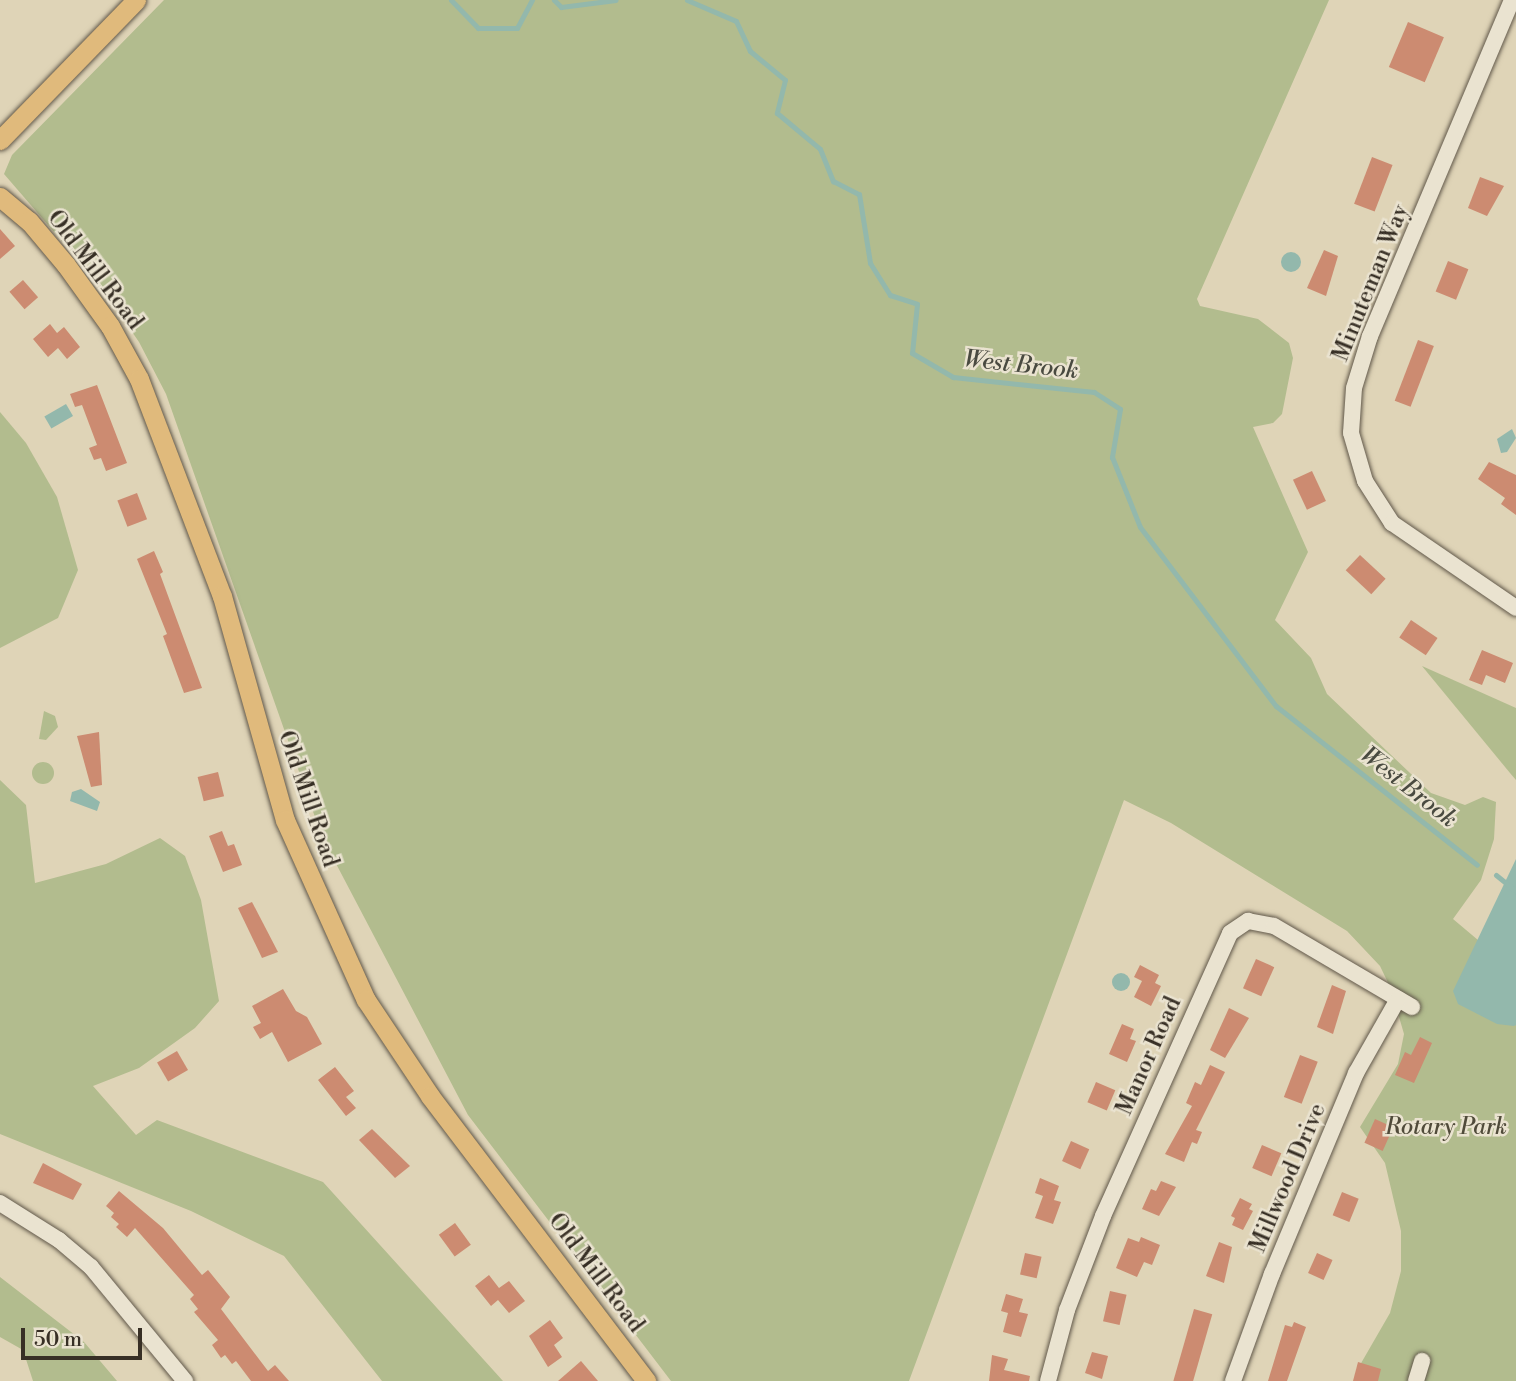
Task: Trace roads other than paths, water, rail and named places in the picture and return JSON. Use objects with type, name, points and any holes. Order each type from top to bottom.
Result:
[{"type":"main road","points":[[0,140],[136,0]]},
{"type":"main road","name":"Old Mill Road","points":[[0,197],[29,220],[66,265],[110,326],[139,379],[222,596],[285,820],[366,1000],[432,1100],[646,1381]]},
{"type":"street","name":"Minuteman Way","points":[[1512,0],[1370,335],[1354,388],[1351,433],[1365,481],[1392,523],[1516,608]]},
{"type":"street","name":"Manor Road","points":[[1048,1381],[1068,1310],[1103,1216],[1230,933],[1248,921],[1274,926],[1405,1003]]},
{"type":"street","name":"Millwood Drive","points":[[1233,1381],[1272,1274],[1356,1073],[1405,1003]]},
{"type":"street","points":[[0,1203],[59,1240],[91,1267],[185,1381]]},
{"type":"street","points":[[1416,1381],[1422,1361]]},
{"type":"water","points":[[1291,252],[1298,255],[1301,262],[1298,269],[1291,272],[1284,269],[1281,262],[1284,255]]},
{"type":"water","points":[[66,404],[73,416],[51,429],[44,416]]},
{"type":"water","points":[[1512,429],[1516,438],[1507,452],[1501,453],[1497,439]]},
{"type":"water","points":[[81,789],[100,802],[97,811],[70,801],[72,792]]},
{"type":"water","points":[[1516,859],[1514,1026],[1497,1024],[1458,1004],[1453,991]]},
{"type":"water","points":[[1121,973],[1127,976],[1130,982],[1127,988],[1121,991],[1115,988],[1112,982],[1115,976]]},
{"type":"waterway","name":"West Brook","points":[[451,0],[478,28],[517,28],[532,0]]},
{"type":"waterway","name":"West Brook","points":[[554,0],[561,7],[616,0]]},
{"type":"waterway","name":"West Brook","points":[[687,0],[736,21],[750,51],[785,80],[777,113],[820,149],[833,181],[859,194],[870,263],[890,295],[917,304],[912,353],[953,377],[1094,392],[1120,409],[1112,457],[1140,527],[1276,706],[1477,865]]},
{"type":"waterway","name":"West Brook","points":[[1496,875],[1516,891]]},
{"type":"park label","name":"Rotary Park","points":[[1446,1127]]}]
